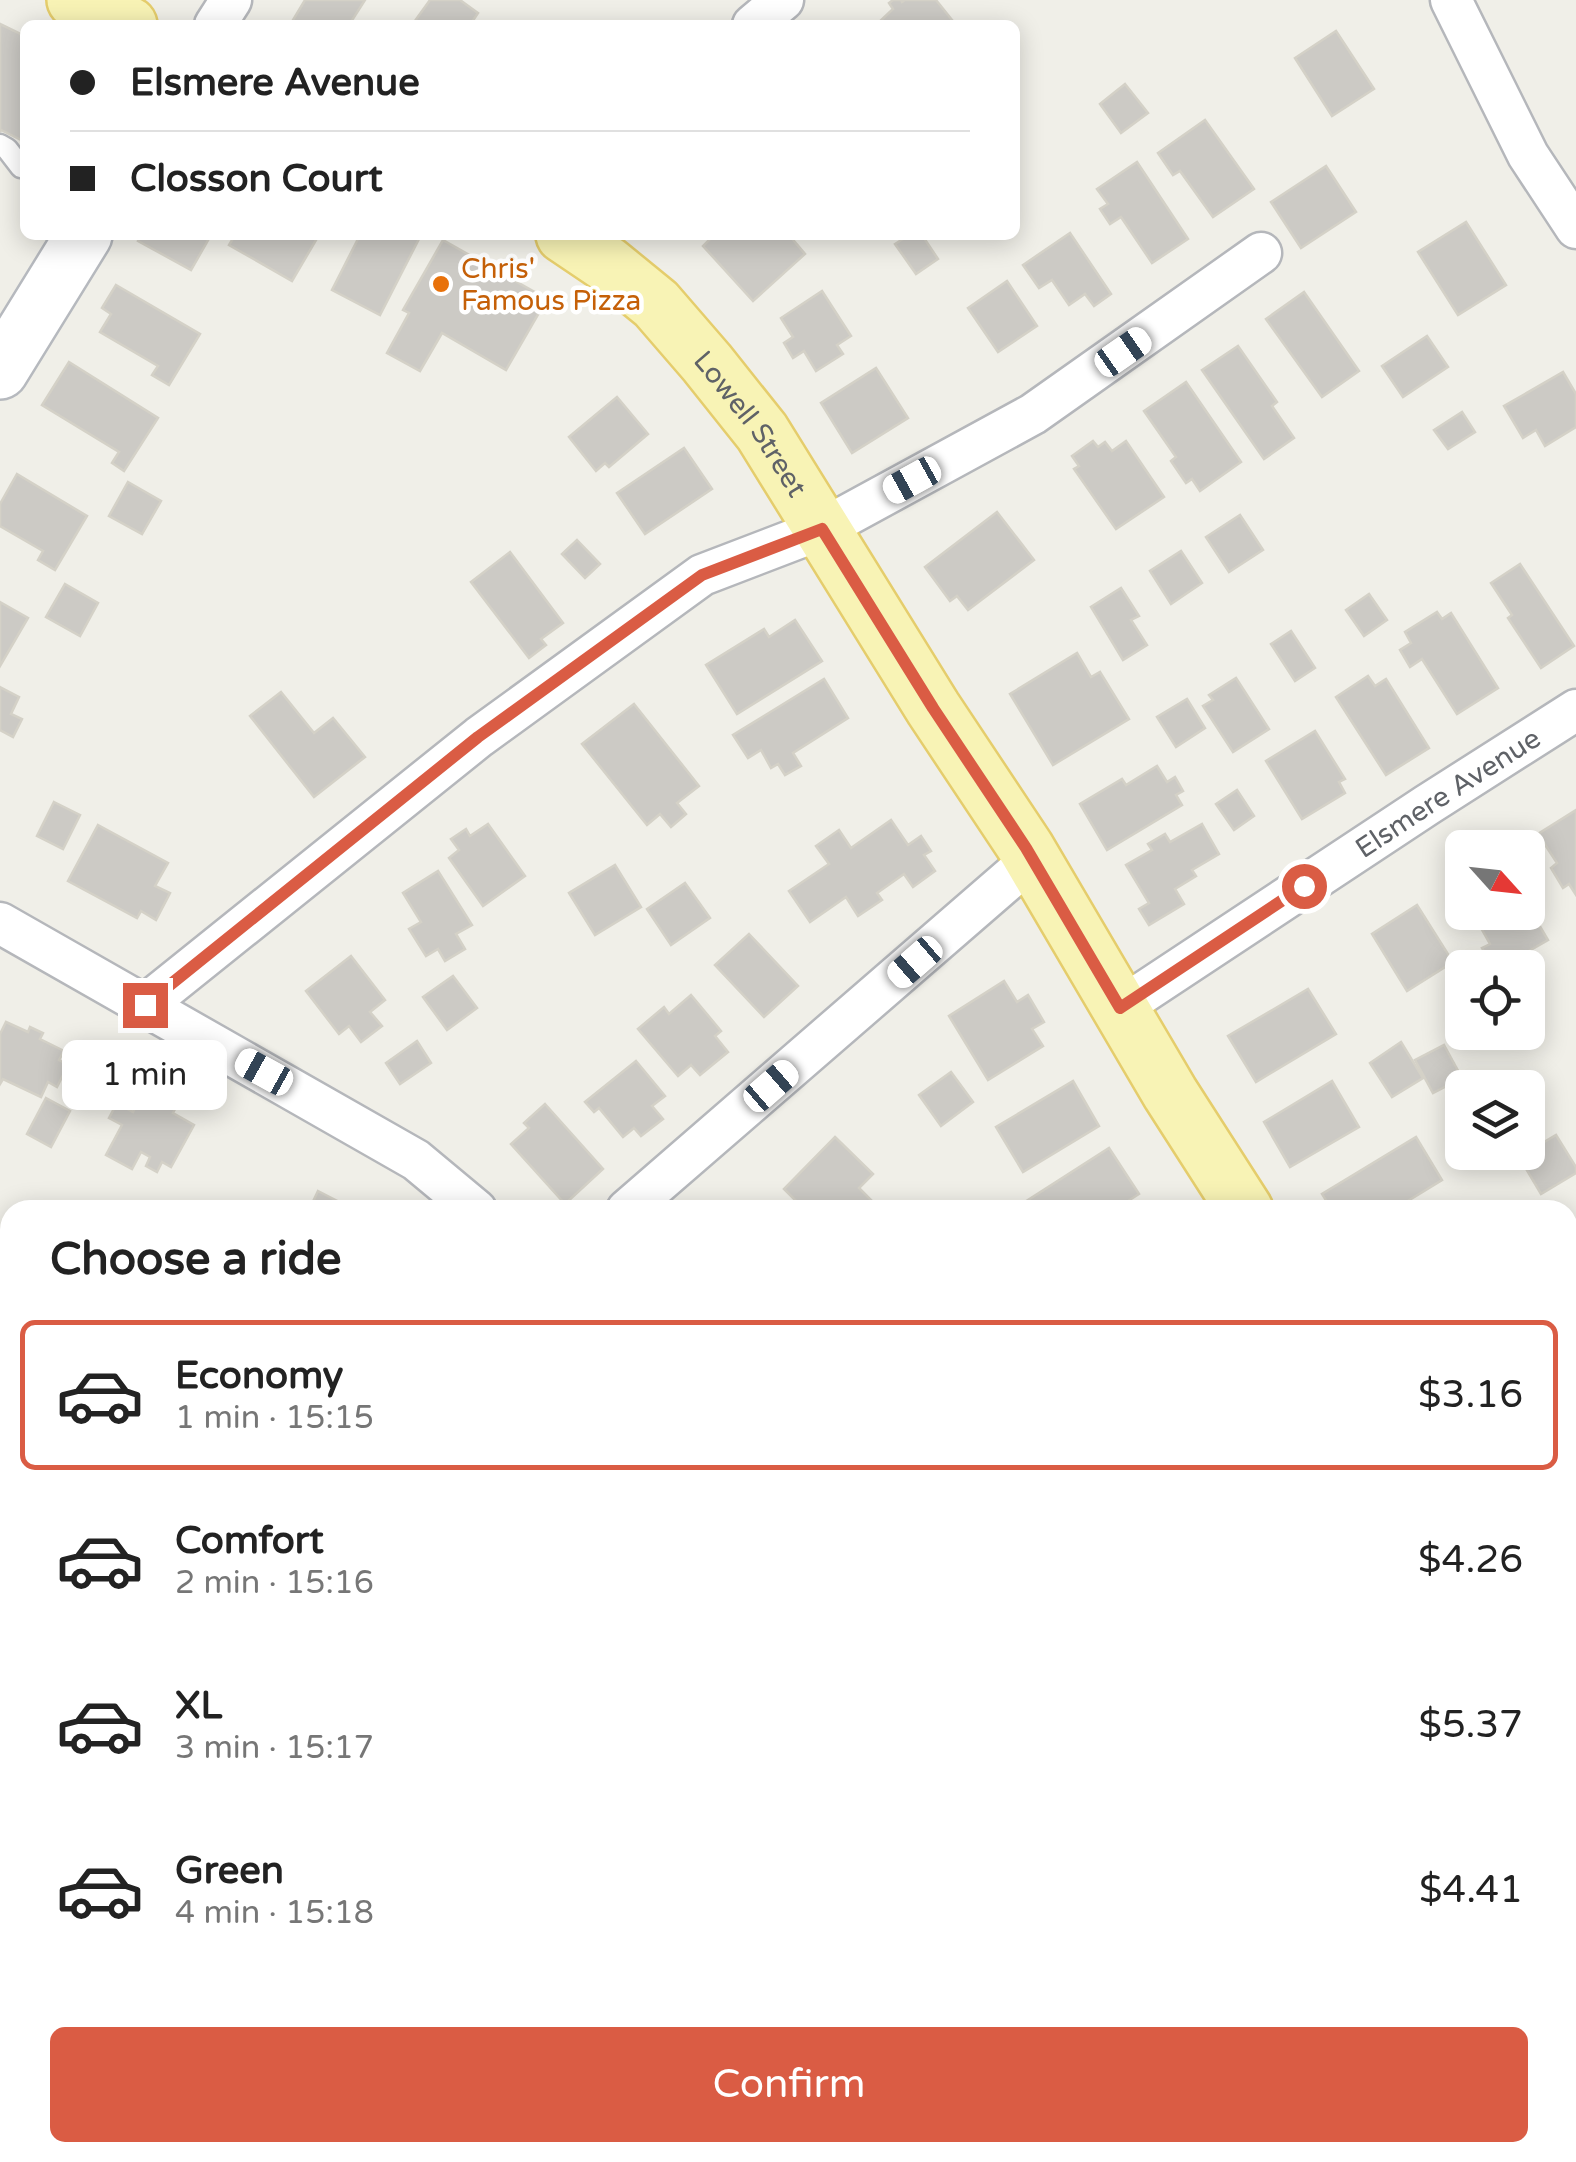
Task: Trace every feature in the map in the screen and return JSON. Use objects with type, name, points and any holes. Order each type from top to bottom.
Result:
[{"type":"main road","points":[[74,0],[118,20]]},
{"type":"main road","name":"Lowell Street","points":[[571,240],[656,304],[762,432],[1032,859],[1239,1200]]},
{"type":"street","points":[[759,20],[782,0]]},
{"type":"street","points":[[1452,0],[1528,155],[1576,228]]},
{"type":"street","points":[[0,371],[81,240]]},
{"type":"street","points":[[145,1005],[478,737],[702,575],[822,529],[1033,414],[1262,253]]},
{"type":"street","name":"Elsmere Avenue","points":[[1120,1008],[1576,710]]},
{"type":"street","points":[[638,1200],[1032,859]]},
{"type":"street","points":[[0,923],[416,1160],[464,1200]]},
{"type":"lane","points":[[0,145],[6,149],[15,170]]},
{"type":"building","points":[[305,0],[365,0],[352,20],[293,20]]},
{"type":"building","points":[[430,0],[460,0],[478,13],[473,20],[416,20]]},
{"type":"building","points":[[936,0],[952,20],[881,20],[893,9],[889,3]]},
{"type":"building","points":[[0,24],[20,34],[20,140],[0,132]]},
{"type":"building","points":[[1336,31],[1374,89],[1332,116],[1295,58]]},
{"type":"building","points":[[1125,84],[1148,113],[1121,133],[1100,104]]},
{"type":"building","points":[[1205,120],[1254,189],[1213,217],[1180,171],[1173,175],[1158,153]]},
{"type":"building","points":[[1137,162],[1188,239],[1152,263],[1121,217],[1110,224],[1100,209],[1108,204],[1097,189]]},
{"type":"building","points":[[1326,166],[1356,212],[1301,248],[1271,202]]},
{"type":"building","points":[[1466,222],[1506,285],[1458,315],[1418,252]]},
{"type":"building","points":[[1070,233],[1111,294],[1094,306],[1085,294],[1069,305],[1052,280],[1039,288],[1023,265]]},
{"type":"building","points":[[138,240],[208,240],[191,270]]},
{"type":"building","points":[[232,240],[316,240],[292,281],[229,245]]},
{"type":"building","points":[[357,240],[418,240],[380,315],[332,290]]},
{"type":"building","points":[[443,240],[547,299],[506,370],[442,333],[420,371],[387,353],[409,313],[403,310]]},
{"type":"building","points":[[709,240],[793,240],[805,254],[753,301],[703,246]]},
{"type":"building","points":[[901,240],[925,240],[938,259],[916,274],[895,244]]},
{"type":"building","points":[[1007,281],[1037,326],[998,352],[968,308]]},
{"type":"building","points":[[116,285],[200,334],[169,385],[152,375],[158,366],[100,332],[111,314],[102,308]]},
{"type":"building","points":[[822,291],[851,336],[837,345],[843,354],[816,371],[804,351],[793,358],[784,343],[793,337],[781,318]]},
{"type":"building","points":[[1304,292],[1359,371],[1322,397],[1266,319]]},
{"type":"building","points":[[1427,336],[1448,367],[1403,397],[1382,366]]},
{"type":"building","points":[[1238,346],[1277,402],[1272,406],[1294,438],[1264,459],[1202,370]]},
{"type":"building","points":[[69,362],[158,418],[124,471],[112,463],[119,452],[42,405]]},
{"type":"building","points":[[876,368],[908,418],[852,453],[821,403]]},
{"type":"building","points":[[1563,372],[1576,394],[1576,427],[1545,446],[1536,430],[1523,438],[1504,406]]},
{"type":"building","points":[[1186,382],[1241,462],[1200,491],[1192,479],[1186,483],[1171,461],[1176,457],[1144,411]]},
{"type":"building","points":[[617,397],[648,434],[609,467],[605,463],[596,471],[569,437]]},
{"type":"building","points":[[1462,412],[1475,432],[1448,449],[1434,430]]},
{"type":"building","points":[[1093,441],[1098,447],[1105,442],[1112,451],[1126,441],[1164,497],[1116,529],[1074,469],[1079,466],[1072,456]]},
{"type":"building","points":[[684,448],[712,489],[645,534],[617,493]]},
{"type":"building","points":[[17,474],[87,516],[55,570],[38,560],[43,551],[0,526],[0,504]]},
{"type":"building","points":[[128,482],[161,501],[142,534],[109,516]]},
{"type":"building","points":[[997,512],[1034,560],[968,610],[957,596],[950,601],[925,567]]},
{"type":"building","points":[[1240,515],[1263,550],[1229,572],[1206,537]]},
{"type":"building","points":[[577,540],[600,564],[585,578],[562,554]]},
{"type":"building","points":[[1181,551],[1202,583],[1171,604],[1150,571]]},
{"type":"building","points":[[510,552],[563,623],[541,639],[546,645],[529,658],[471,582]]},
{"type":"building","points":[[1520,564],[1574,646],[1541,668],[1508,618],[1512,615],[1491,583]]},
{"type":"building","points":[[65,584],[98,603],[80,636],[46,617]]},
{"type":"building","points":[[1121,588],[1139,616],[1131,620],[1147,645],[1123,660],[1091,607]]},
{"type":"building","points":[[1369,594],[1387,620],[1364,636],[1346,610]]},
{"type":"building","points":[[0,602],[28,618],[0,666]]},
{"type":"building","points":[[1437,612],[1442,619],[1451,613],[1498,688],[1457,714],[1422,659],[1410,667],[1400,650],[1411,643],[1405,632]]},
{"type":"building","points":[[795,620],[822,661],[737,714],[706,665],[764,629],[769,637]]},
{"type":"building","points":[[1291,631],[1315,668],[1295,681],[1271,644]]},
{"type":"building","points":[[1077,653],[1091,677],[1100,672],[1129,719],[1053,765],[1010,694]]},
{"type":"building","points":[[1368,676],[1375,686],[1386,679],[1429,748],[1386,775],[1336,697]]},
{"type":"building","points":[[1236,678],[1269,729],[1233,752],[1203,706],[1213,700],[1209,695]]},
{"type":"building","points":[[824,679],[848,718],[793,753],[801,766],[785,775],[778,764],[771,768],[761,750],[748,758],[733,735]]},
{"type":"building","points":[[0,687],[19,697],[11,714],[22,719],[13,737],[0,730]]},
{"type":"building","points":[[281,692],[314,733],[333,718],[365,757],[314,797],[250,716]]},
{"type":"building","points":[[1187,699],[1205,728],[1176,747],[1157,717]]},
{"type":"building","points":[[634,704],[699,786],[677,803],[686,814],[671,827],[660,814],[647,825],[582,744]]},
{"type":"building","points":[[1315,731],[1345,779],[1339,782],[1345,793],[1302,819],[1266,761]]},
{"type":"building","points":[[1157,766],[1167,782],[1175,777],[1183,791],[1176,795],[1182,805],[1107,850],[1080,804],[1122,779],[1126,785]]},
{"type":"building","points":[[1237,790],[1254,816],[1234,830],[1216,804]]},
{"type":"building","points":[[54,802],[80,815],[63,849],[37,836]]},
{"type":"building","points":[[1576,810],[1576,895],[1569,884],[1563,888],[1551,868],[1557,863],[1545,845],[1544,830]]},
{"type":"building","points":[[891,820],[908,845],[921,836],[931,851],[924,855],[935,871],[913,887],[904,874],[877,893],[882,900],[858,916],[846,897],[810,922],[789,891],[829,864],[816,846],[839,830],[851,848]]},
{"type":"building","points":[[488,824],[525,876],[483,906],[449,858],[459,850],[451,839],[466,829],[470,836]]},
{"type":"building","points":[[1202,824],[1219,854],[1192,870],[1196,876],[1175,889],[1184,904],[1149,925],[1139,909],[1149,903],[1126,865],[1152,850],[1148,844],[1165,834],[1170,842]]},
{"type":"building","points":[[98,825],[168,863],[155,886],[170,893],[156,920],[141,911],[137,918],[68,881]]},
{"type":"building","points":[[615,865],[641,907],[595,935],[569,893]]},
{"type":"building","points":[[438,871],[472,925],[456,934],[465,949],[445,961],[438,949],[426,956],[409,929],[421,922],[403,893]]},
{"type":"building","points":[[685,883],[710,918],[671,945],[647,909]]},
{"type":"building","points":[[1417,905],[1445,950],[1445,967],[1407,991],[1372,934]]},
{"type":"building","points":[[1482,930],[1542,930],[1548,940],[1531,950],[1483,950],[1490,944]]},
{"type":"building","points":[[749,934],[798,986],[764,1017],[715,965]]},
{"type":"building","points":[[351,956],[385,1000],[370,1012],[382,1026],[361,1042],[349,1026],[339,1034],[306,991]]},
{"type":"building","points":[[453,976],[477,1008],[447,1030],[423,997]]},
{"type":"building","points":[[1004,981],[1017,1002],[1028,995],[1044,1022],[1032,1029],[1043,1046],[988,1080],[949,1016]]},
{"type":"building","points":[[1308,989],[1336,1034],[1256,1082],[1228,1036]]},
{"type":"building","points":[[691,995],[721,1031],[715,1036],[728,1052],[700,1075],[691,1065],[678,1076],[638,1029],[664,1007],[669,1014]]},
{"type":"building","points":[[6,1022],[28,1032],[30,1027],[43,1033],[40,1039],[64,1051],[59,1060],[68,1065],[57,1087],[48,1082],[41,1097],[3,1079],[0,1084],[0,1034]]},
{"type":"building","points":[[417,1041],[431,1063],[400,1084],[386,1063]]},
{"type":"building","points":[[1401,1042],[1423,1078],[1392,1097],[1370,1063]]},
{"type":"building","points":[[1444,1045],[1458,1070],[1445,1070],[1445,1087],[1433,1093],[1415,1060]]},
{"type":"building","points":[[636,1061],[665,1096],[652,1106],[663,1119],[641,1136],[634,1128],[623,1137],[599,1108],[594,1112],[585,1102]]},
{"type":"building","points":[[951,1072],[973,1102],[941,1126],[919,1095]]},
{"type":"building","points":[[1073,1081],[1099,1126],[1023,1172],[996,1127]]},
{"type":"building","points":[[1332,1081],[1359,1127],[1290,1167],[1264,1122]]},
{"type":"building","points":[[141,1095],[161,1106],[164,1100],[176,1107],[173,1113],[194,1125],[171,1167],[162,1162],[157,1172],[146,1166],[150,1157],[141,1152],[132,1169],[106,1155],[122,1125],[109,1118],[117,1103],[133,1112]]},
{"type":"building","points":[[46,1098],[70,1111],[51,1147],[27,1134]]},
{"type":"building","points":[[545,1104],[603,1169],[569,1200],[561,1200],[511,1144],[529,1128],[524,1123]]},
{"type":"building","points":[[1556,1135],[1576,1173],[1541,1194],[1527,1170],[1545,1170],[1545,1142]]},
{"type":"building","points":[[835,1137],[873,1174],[859,1188],[871,1200],[795,1200],[784,1189]]},
{"type":"building","points":[[1416,1137],[1442,1180],[1409,1200],[1326,1200],[1322,1194]]},
{"type":"building","points":[[1109,1148],[1139,1194],[1130,1200],[1028,1200]]},
{"type":"building","points":[[318,1191],[336,1200],[314,1200]]},
{"type":"place","name":"Chris' Famous Pizza","points":[[441,284]]},
{"type":"route","points":[[145,1005],[478,737],[702,575],[822,529],[1026,848],[1120,1008],[1304,886]]}]
